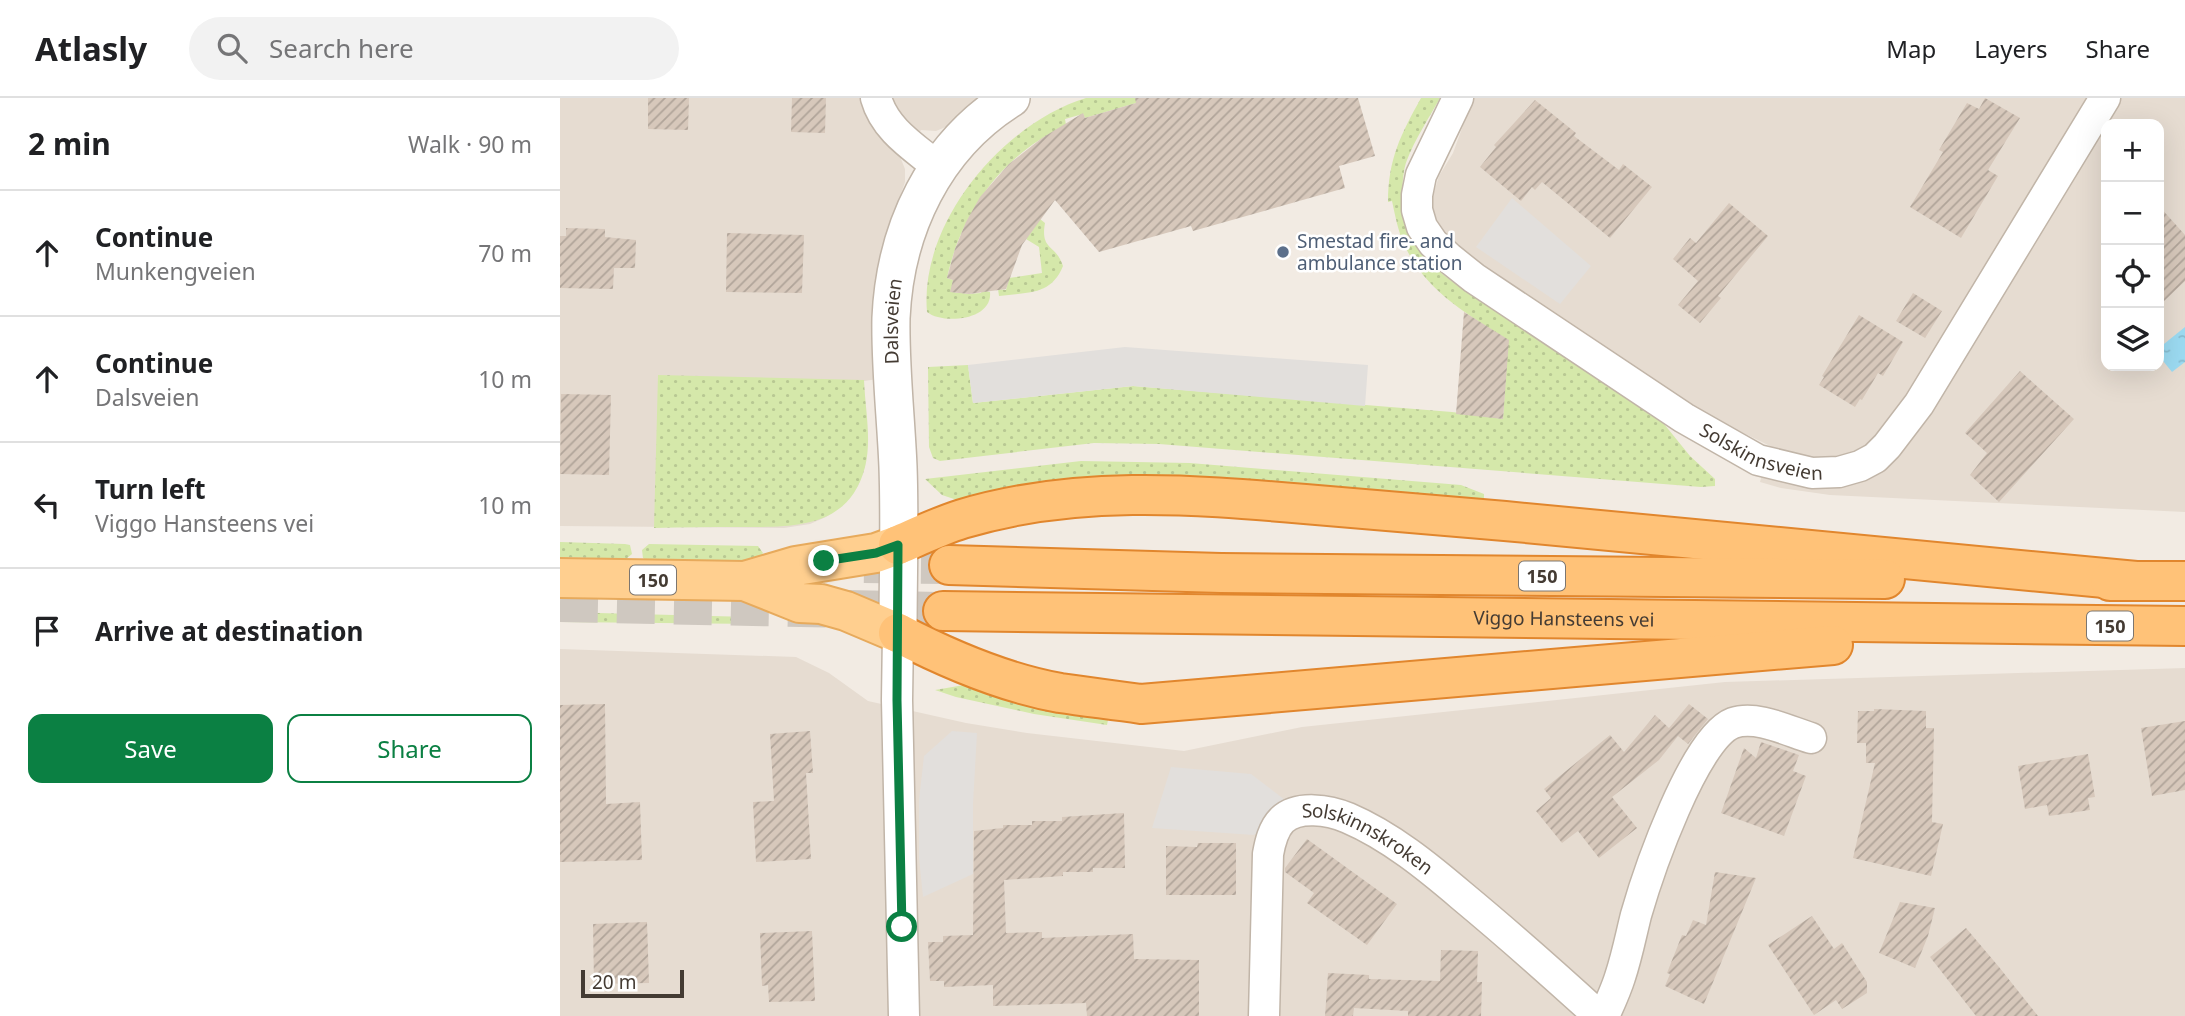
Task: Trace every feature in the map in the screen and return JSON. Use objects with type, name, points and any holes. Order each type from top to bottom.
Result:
[{"type":"highway","points":[[898,545],[962,519],[1016,508],[1095,495],[1169,494],[1607,529],[2136,581]]},
{"type":"highway","name":"150","points":[[949,565],[1195,573],[2185,582]]},
{"type":"highway","name":"Viggo Hansteens vei","points":[[943,611],[2185,626]]},
{"type":"highway","points":[[898,633],[959,662],[1004,678],[1058,692],[1141,704],[2034,626]]},
{"type":"main road","name":"150","points":[[560,578],[745,581],[796,566],[876,553],[898,545]]},
{"type":"main road","name":"150","points":[[745,581],[800,603],[821,604],[846,611],[898,633]]},
{"type":"street","points":[[876,98],[885,120],[938,167]]},
{"type":"street","name":"Dalsveien","points":[[898,633],[898,470],[891,321],[899,256],[907,228],[923,191],[938,167],[978,122],[1011,98]]},
{"type":"street","name":"Solskinnsveien","points":[[1458,98],[1429,156],[1417,195],[1417,210],[1422,227],[1433,243],[1474,278],[1684,418],[1758,460],[1812,473],[1839,472],[1860,466],[1875,458],[1901,429],[1919,404],[2105,98]]},
{"type":"street","points":[[898,633],[897,714],[904,1016]]},
{"type":"street","points":[[1604,1016],[1621,976],[1637,913],[1661,842],[1688,780],[1720,730],[1742,721],[1758,722],[1811,738]]},
{"type":"street","name":"Solskinnskroken","points":[[1264,1016],[1268,854],[1271,840],[1283,819],[1294,813],[1310,810],[1346,817],[1402,850],[1500,928],[1599,1016]]},
{"type":"shaded area","points":[[560,98],[980,98],[948,126],[936,131],[921,130],[901,159],[905,169],[905,182],[883,247],[876,286],[878,379],[864,381],[867,452],[865,466],[858,486],[842,506],[826,517],[810,524],[784,528],[560,526]]},
{"type":"shaded area","points":[[1473,98],[2185,98],[2185,512],[1830,495],[1760,482],[1770,446],[1695,409],[1460,251],[1439,226],[1431,202],[1439,176],[1453,153]]},
{"type":"shaded area","points":[[1512,198],[1591,266],[1560,304],[1476,247]]},
{"type":"shaded area","points":[[1125,347],[1368,365],[1365,406],[1133,386],[973,403],[968,365]]},
{"type":"shaded area","points":[[560,649],[796,657],[829,673],[868,701],[966,723],[1027,733],[1184,751],[1302,727],[1725,682],[2185,668],[2185,1016],[560,1016]]},
{"type":"shaded area","points":[[952,731],[977,733],[973,874],[923,897],[919,858],[919,800],[924,756]]},
{"type":"shaded area","points":[[1171,767],[1251,774],[1289,803],[1254,835],[1152,828]]},
{"type":"green space","points":[[1086,98],[1138,98],[1136,103],[1085,118],[1083,114],[1065,119],[1066,125],[1043,137],[1005,169],[988,187],[963,230],[947,278],[953,280],[951,292],[969,294],[981,293],[982,290],[990,292],[989,301],[984,309],[976,314],[955,319],[934,316],[927,312],[928,278],[937,245],[952,212],[972,181],[997,153],[1025,129],[1055,111]]},
{"type":"green space","points":[[1421,98],[1440,98],[1407,160],[1402,192],[1403,212],[1408,229],[1426,259],[1453,282],[1660,419],[1690,456],[1715,479],[1715,486],[1159,444],[1094,443],[940,461],[933,458],[929,447],[928,367],[968,365],[973,403],[1133,386],[1452,412],[1503,419],[1508,340],[1448,300],[1423,275],[1404,244],[1392,201],[1388,202],[1390,173],[1397,147]]},
{"type":"green space","points":[[1040,219],[1045,223],[1047,243],[1063,266],[1058,276],[1045,288],[1037,291],[999,296],[998,289],[1006,290],[1009,278],[1042,273],[1039,247],[1026,239]]},
{"type":"green space","points":[[658,375],[864,380],[868,446],[865,467],[857,487],[846,503],[832,513],[799,524],[654,528]]},
{"type":"green space","points":[[1081,461],[1190,463],[1461,485],[1484,494],[1484,503],[1117,476],[1075,478],[957,500],[942,495],[925,479]]},
{"type":"green space","points":[[560,542],[625,544],[630,545],[632,554],[626,559],[560,557]]},
{"type":"green space","points":[[649,544],[758,546],[763,553],[758,560],[646,560],[642,550]]},
{"type":"green space","points":[[560,612],[750,617],[757,619],[759,624],[560,622]]},
{"type":"green space","points":[[964,685],[981,686],[1100,714],[1108,720],[1107,725],[1034,714],[935,690]]},
{"type":"water","points":[[2185,327],[2185,362],[2172,372],[2164,362],[2164,344]]},
{"type":"building","points":[[648,98],[689,98],[688,130],[648,129]]},
{"type":"building","points":[[792,98],[826,98],[825,133],[791,132]]},
{"type":"building","points":[[1135,98],[1358,98],[1375,156],[1339,166],[1345,188],[1193,231],[1191,226],[1099,252],[1055,200],[1022,245],[1006,289],[969,294],[950,292],[953,280],[947,278],[966,222],[980,197],[1009,164],[1042,138],[1083,113],[1085,118],[1136,103]]},
{"type":"building","points":[[1985,98],[2020,118],[1988,170],[1998,176],[1961,238],[1910,207],[1943,152],[1939,150],[1967,103],[1979,109]]},
{"type":"building","points":[[1535,100],[1576,133],[1574,136],[1619,170],[1623,164],[1652,187],[1610,238],[1542,182],[1535,190],[1532,187],[1521,201],[1480,167],[1496,147],[1494,145]]},
{"type":"building","points":[[1729,203],[1768,236],[1718,296],[1721,298],[1700,323],[1678,305],[1698,281],[1673,259],[1690,238],[1696,243]]},
{"type":"building","points":[[2164,212],[2185,235],[2185,281],[2164,301]]},
{"type":"building","points":[[566,228],[605,229],[605,237],[636,240],[635,268],[614,268],[613,289],[560,288],[560,236],[566,236]]},
{"type":"building","points":[[727,233],[804,235],[802,293],[726,292]]},
{"type":"building","points":[[1913,293],[1942,311],[1925,338],[1896,321]]},
{"type":"building","points":[[1464,312],[1509,340],[1503,419],[1456,414]]},
{"type":"building","points":[[1859,315],[1903,342],[1883,376],[1878,373],[1855,407],[1819,385]]},
{"type":"building","points":[[2020,371],[2074,419],[1999,502],[1970,475],[1987,453],[1965,433]]},
{"type":"building","points":[[561,394],[611,395],[609,475],[560,474]]},
{"type":"building","points":[[605,704],[606,804],[640,802],[642,860],[560,862],[560,705]]},
{"type":"building","points":[[1689,704],[1708,719],[1688,744],[1678,736],[1659,760],[1612,797],[1637,828],[1599,858],[1578,831],[1562,843],[1536,811],[1551,798],[1544,789],[1610,735],[1624,752],[1655,715],[1669,728]]},
{"type":"building","points":[[1858,711],[1926,711],[1926,728],[1934,728],[1932,822],[1943,824],[1931,876],[1853,858],[1875,763],[1866,763],[1866,743],[1857,743]]},
{"type":"building","points":[[2185,721],[2185,790],[2152,796],[2141,728]]},
{"type":"building","points":[[810,731],[813,773],[806,773],[811,859],[756,862],[753,802],[774,801],[770,734]]},
{"type":"building","points":[[1761,742],[1799,755],[1793,771],[1806,776],[1784,836],[1721,813],[1744,748],[1756,758]]},
{"type":"building","points":[[2088,754],[2095,797],[2088,798],[2090,810],[2049,816],[2047,805],[2025,809],[2018,766]]},
{"type":"building","points":[[1124,813],[1125,868],[1093,868],[1093,872],[1063,872],[1063,876],[1004,880],[1006,933],[1042,932],[1042,938],[1133,934],[1134,959],[1199,960],[1199,1016],[1087,1016],[1086,1003],[993,1006],[993,985],[944,987],[944,981],[930,981],[928,942],[943,942],[943,936],[973,935],[974,831],[1003,828],[1003,825],[1032,825],[1032,821],[1062,821],[1062,817]]},
{"type":"building","points":[[1307,839],[1397,904],[1367,945],[1307,903],[1314,893],[1285,872],[1285,868]]},
{"type":"building","points":[[1198,843],[1236,843],[1236,895],[1166,895],[1166,846],[1197,847]]},
{"type":"building","points":[[1715,872],[1756,878],[1704,1004],[1665,986],[1670,974],[1667,973],[1682,935],[1686,936],[1693,920],[1706,925]]},
{"type":"building","points":[[1900,902],[1935,908],[1928,936],[1915,968],[1879,953]]},
{"type":"building","points":[[1812,916],[1834,949],[1842,943],[1867,982],[1867,993],[1842,1009],[1836,1000],[1814,1015],[1768,945]]},
{"type":"building","points":[[647,922],[649,983],[594,984],[593,924]]},
{"type":"building","points":[[1966,928],[2038,1016],[1976,1016],[1930,957]]},
{"type":"building","points":[[812,931],[815,1001],[769,1002],[768,985],[762,986],[760,933]]},
{"type":"building","points":[[1441,950],[1478,951],[1477,982],[1482,982],[1481,1016],[1408,1016],[1408,1011],[1354,1008],[1353,1016],[1325,1016],[1328,973],[1369,975],[1369,979],[1440,981]]},
{"type":"tunnel","points":[[864,564],[949,565]]},
{"type":"tunnel","points":[[560,603],[943,611]]},
{"type":"place","name":"Smestad fire- and ambulance station","points":[[1283,252]]},
{"type":"route","points":[[824,561],[876,553],[898,545],[897,700],[902,927]]}]
